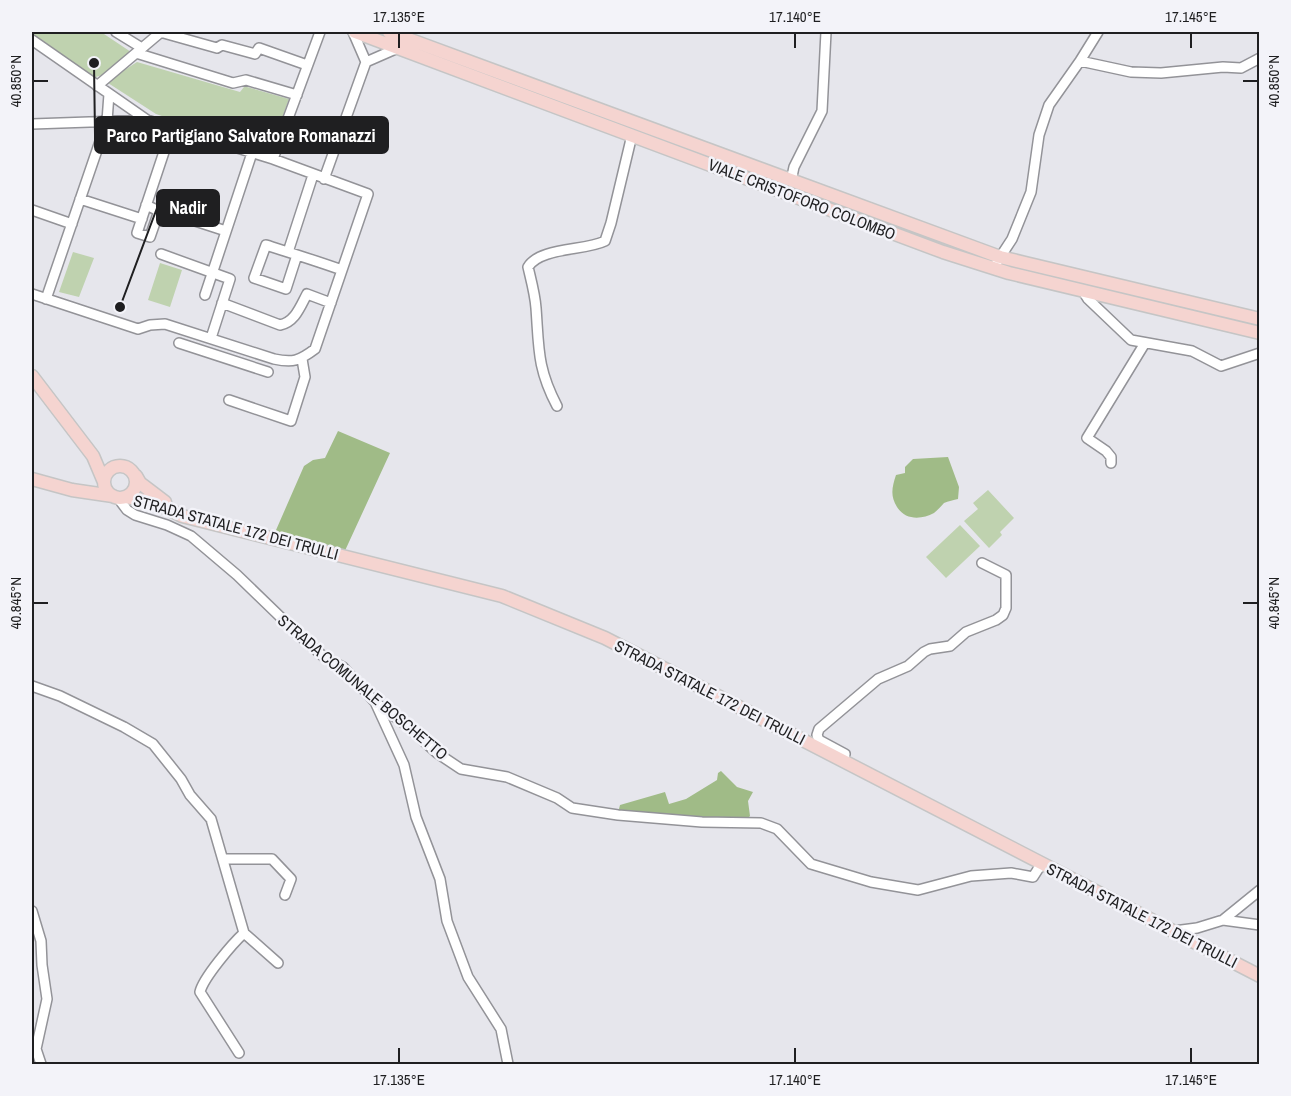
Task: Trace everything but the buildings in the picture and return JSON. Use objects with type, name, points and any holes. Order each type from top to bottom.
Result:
[{"type":"main road","name":"VIALE CRISTOFORO COLOMBO","points":[[354,32],[791,181],[1000,257],[1260,319]]},
{"type":"main road","name":"VIALE CRISTOFORO COLOMBO","points":[[391,32],[583,110],[632,135],[993,269],[1260,333]]},
{"type":"main road","points":[[32,376],[93,456],[106,490],[127,492]]},
{"type":"main road","points":[[93,456],[109,464],[128,468],[127,492]]},
{"type":"main road","points":[[68,488],[88,488],[117,466]]},
{"type":"main road","points":[[32,478],[68,488],[127,492],[147,488],[182,516]]},
{"type":"main road","name":"STRADA STATALE 172 DEI TRULLI","points":[[127,492],[182,516],[502,596],[605,638],[1260,976]]},
{"type":"street","points":[[116,32],[139,51],[233,83],[246,80],[297,95]]},
{"type":"street","points":[[97,86],[161,32],[217,48],[222,45],[255,54],[259,48],[307,65]]},
{"type":"street","points":[[273,159],[320,32]]},
{"type":"street","points":[[324,179],[366,62],[354,32]]},
{"type":"street","points":[[791,181],[797,161],[822,111],[826,32]]},
{"type":"street","points":[[993,269],[1012,239],[1031,192],[1039,135],[1049,105],[1098,32]]},
{"type":"street","points":[[32,40],[147,120],[273,159],[368,194],[315,349],[302,359],[288,362],[165,324],[138,329],[32,294]]},
{"type":"street","points":[[366,62],[398,48]]},
{"type":"street","points":[[1080,61],[1131,72],[1161,73],[1223,67],[1240,68],[1260,58]]},
{"type":"street","points":[[46,299],[107,121],[109,94]]},
{"type":"street","points":[[33,127],[147,120]]},
{"type":"street","points":[[146,206],[159,211],[150,237],[137,233],[141,219],[172,128]]},
{"type":"street","points":[[557,406],[541,368],[536,305],[528,267],[531,262],[554,253],[592,246],[605,241],[632,135]]},
{"type":"street","points":[[205,296],[252,153]]},
{"type":"street","points":[[313,175],[293,253],[286,289],[254,278],[266,245],[293,253],[342,270]]},
{"type":"street","points":[[80,199],[141,219]]},
{"type":"street","points":[[32,210],[72,224]]},
{"type":"street","points":[[189,219],[226,231]]},
{"type":"street","points":[[161,254],[230,279],[211,338]]},
{"type":"street","points":[[1083,291],[1088,299],[1131,340],[1192,351],[1221,366],[1260,352]]},
{"type":"street","points":[[222,303],[280,325],[288,323],[307,294],[331,303]]},
{"type":"street","points":[[179,344],[268,372]]},
{"type":"street","points":[[1111,463],[1111,457],[1106,451],[1087,438],[1145,344]]},
{"type":"street","points":[[245,365],[249,351]]},
{"type":"street","points":[[229,400],[291,421],[305,377],[302,359]]},
{"type":"street","points":[[127,492],[138,511],[145,517]]},
{"type":"street","name":"STRADA COMUNALE BOSCHETTO","points":[[127,492],[127,510],[191,536],[237,575],[324,657],[343,667],[375,702],[406,725],[437,753],[461,769],[507,777],[557,798],[572,808],[618,815],[702,822],[761,823],[777,829],[811,864],[872,882],[918,890],[970,876],[1011,873],[1033,877],[1042,863]]},
{"type":"street","points":[[843,761],[845,754],[819,740],[817,735],[819,729],[833,716],[878,679],[908,666],[930,649],[950,646],[966,632],[1003,615],[1006,608],[1005,576],[982,563]]},
{"type":"street","points":[[32,686],[60,696],[124,727],[153,744],[181,779],[190,795],[211,819],[244,933],[278,963]]},
{"type":"street","points":[[375,702],[404,765],[416,817],[440,879],[447,921],[468,977],[501,1029],[508,1065]]},
{"type":"street","points":[[223,859],[272,859],[291,879],[285,896]]},
{"type":"street","points":[[1174,931],[1197,928],[1223,920],[1260,890]]},
{"type":"street","points":[[32,911],[41,941],[47,999],[36,1049],[41,1065]]},
{"type":"street","points":[[1223,920],[1260,925]]},
{"type":"street","points":[[239,1053],[200,992],[201,986],[212,971],[244,933]]},
{"type":"green space","points":[[32,32],[101,32],[131,52],[102,75],[93,78],[32,37]]},
{"type":"green space","points":[[137,62],[240,92],[247,87],[289,99],[281,123],[273,136],[262,145],[253,147],[156,114],[108,83],[109,80]]},
{"type":"green space","points":[[73,252],[94,258],[79,297],[59,292]]},
{"type":"green space","points":[[160,263],[182,270],[170,307],[148,300]]},
{"type":"green space","points":[[338,431],[390,453],[343,555],[273,537],[304,466],[313,460],[325,458]]},
{"type":"green space","points":[[948,457],[959,487],[958,499],[944,503],[934,513],[924,517],[914,518],[900,511],[893,495],[896,475],[905,473],[905,467],[913,459]]},
{"type":"green space","points":[[988,490],[1014,518],[989,548],[964,521],[978,509],[973,503]]},
{"type":"green space","points":[[960,525],[980,546],[946,578],[926,557]]},
{"type":"green space","points":[[721,771],[737,787],[753,792],[748,801],[750,816],[746,820],[618,813],[620,805],[665,792],[669,804],[686,799],[717,780],[718,773]]},
{"type":"place","name":"Parco Partigiano Salvatore Romanazzi","points":[[94,63]]},
{"type":"place","name":"Nadir","points":[[120,307]]}]
